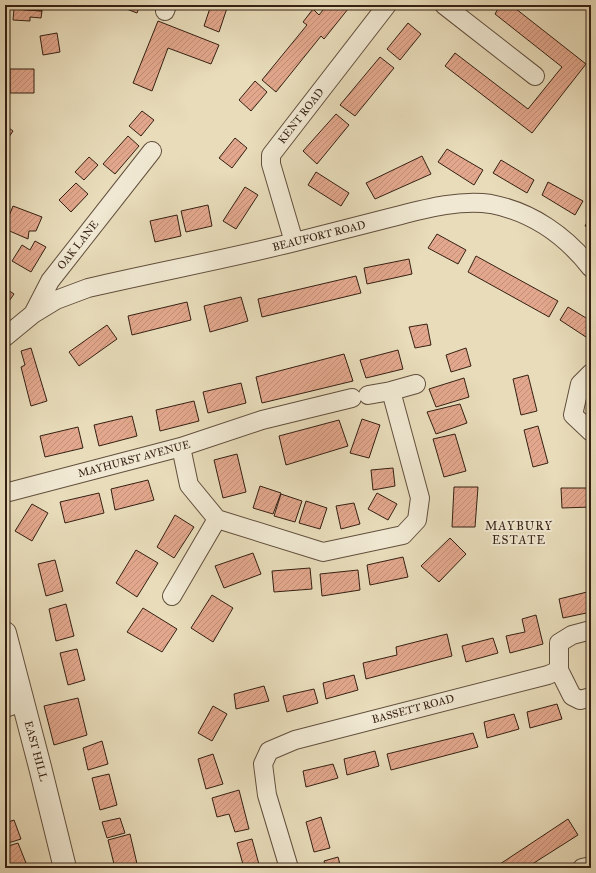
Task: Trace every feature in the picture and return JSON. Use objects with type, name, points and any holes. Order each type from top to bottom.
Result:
[{"type":"street","name":"KENT ROAD","points":[[294,242],[271,164],[271,155],[387,5]]},
{"type":"street","points":[[444,5],[535,76]]},
{"type":"street","name":"OAK LANE","points":[[5,337],[33,314],[50,281],[152,151]]},
{"type":"street","name":"BEAUFORT ROAD","points":[[33,314],[56,300],[88,288],[294,242],[426,209],[459,203],[490,204],[522,213],[549,227],[580,254],[591,268]]},
{"type":"street","points":[[591,373],[580,384],[573,415],[591,432]]},
{"type":"street","name":"MAYHURST AVENUE","points":[[5,493],[181,447],[262,420],[392,391],[416,384]]},
{"type":"street","points":[[181,447],[189,485],[217,519],[323,552],[403,534],[417,520],[420,498],[392,391]]},
{"type":"street","points":[[172,596],[217,519]]},
{"type":"street","points":[[591,630],[572,635],[559,643],[559,670],[572,696],[580,700],[591,697]]},
{"type":"street","name":"EAST HILL","points":[[5,633],[14,705],[40,767],[65,868]]},
{"type":"street","name":"BASSETT ROAD","points":[[289,868],[267,795],[263,764],[269,751],[295,740],[548,675],[559,670]]},
{"type":"street","points":[[582,868],[591,866]]},
{"type":"building","points":[[14,5],[42,5],[42,11],[14,9]]},
{"type":"building","points":[[116,5],[140,5],[137,13]]},
{"type":"building","points":[[211,5],[228,5],[219,32],[204,26]]},
{"type":"building","points":[[327,5],[344,5],[348,9],[324,39],[321,36],[276,92],[262,80],[307,25],[303,22],[313,9],[319,15]]},
{"type":"building","points":[[500,5],[511,5],[586,64],[532,133],[445,66],[455,53],[528,109],[562,67],[495,14]]},
{"type":"building","points":[[14,9],[42,11],[41,18],[30,17],[30,21],[13,20]]},
{"type":"building","points":[[158,21],[219,45],[211,64],[168,48],[152,91],[133,83]]},
{"type":"building","points":[[408,23],[421,34],[400,60],[387,49]]},
{"type":"building","points":[[57,33],[60,52],[43,55],[40,36]]},
{"type":"building","points":[[380,57],[394,68],[355,116],[340,105]]},
{"type":"building","points":[[10,69],[34,69],[34,93],[10,93]]},
{"type":"building","points":[[255,81],[267,92],[251,111],[239,100]]},
{"type":"building","points":[[142,111],[154,120],[141,136],[129,126]]},
{"type":"building","points":[[336,114],[349,125],[317,164],[303,151]]},
{"type":"building","points":[[5,125],[13,131],[9,137],[5,134]]},
{"type":"building","points":[[128,136],[139,146],[115,174],[103,164]]},
{"type":"building","points":[[235,138],[247,148],[232,168],[219,158]]},
{"type":"building","points":[[447,149],[483,170],[474,185],[438,162]]},
{"type":"building","points":[[422,156],[431,174],[375,199],[366,183]]},
{"type":"building","points":[[89,157],[98,165],[84,180],[75,172]]},
{"type":"building","points":[[501,160],[534,180],[527,193],[493,173]]},
{"type":"building","points":[[316,172],[349,193],[341,206],[308,185]]},
{"type":"building","points":[[548,182],[583,201],[575,215],[542,195]]},
{"type":"building","points":[[76,183],[88,194],[71,212],[59,200]]},
{"type":"building","points":[[245,187],[258,195],[236,229],[223,221]]},
{"type":"building","points":[[208,205],[212,226],[186,232],[181,211]]},
{"type":"building","points":[[13,206],[42,217],[36,231],[29,231],[28,239],[5,229]]},
{"type":"building","points":[[177,215],[181,236],[155,242],[150,221]]},
{"type":"building","points":[[591,215],[591,229],[585,226]]},
{"type":"building","points":[[437,234],[466,250],[458,264],[428,248]]},
{"type":"building","points":[[35,241],[46,247],[31,272],[12,261],[22,245],[30,250]]},
{"type":"building","points":[[476,256],[558,301],[549,317],[468,272]]},
{"type":"building","points":[[409,259],[412,274],[367,284],[364,268]]},
{"type":"building","points":[[356,276],[361,293],[262,317],[258,299]]},
{"type":"building","points":[[5,288],[14,294],[5,307]]},
{"type":"building","points":[[241,297],[248,321],[210,332],[204,306]]},
{"type":"building","points":[[187,302],[191,320],[132,335],[128,316]]},
{"type":"building","points":[[568,307],[591,321],[591,336],[589,339],[560,320]]},
{"type":"building","points":[[427,324],[431,345],[415,348],[409,327]]},
{"type":"building","points":[[107,325],[117,339],[79,366],[69,352]]},
{"type":"building","points":[[31,348],[47,401],[31,406],[21,367],[25,365],[21,351]]},
{"type":"building","points":[[466,348],[471,366],[451,372],[446,355]]},
{"type":"building","points":[[398,350],[403,369],[366,378],[360,360]]},
{"type":"building","points":[[344,354],[353,381],[262,403],[256,377]]},
{"type":"building","points":[[528,375],[537,411],[521,415],[513,379]]},
{"type":"building","points":[[464,378],[469,397],[436,407],[429,389]]},
{"type":"building","points":[[241,383],[246,403],[208,413],[203,392]]},
{"type":"building","points":[[194,401],[199,421],[160,431],[156,410]]},
{"type":"building","points":[[460,404],[467,423],[436,434],[427,412]]},
{"type":"building","points":[[132,416],[137,436],[99,446],[94,425]]},
{"type":"building","points":[[362,419],[380,425],[369,458],[350,453]]},
{"type":"building","points":[[339,420],[348,446],[286,465],[279,436]]},
{"type":"building","points":[[538,426],[548,463],[533,467],[524,430]]},
{"type":"building","points":[[78,427],[83,448],[45,457],[40,436]]},
{"type":"building","points":[[455,434],[466,471],[444,477],[433,439]]},
{"type":"building","points":[[237,454],[246,492],[223,498],[214,460]]},
{"type":"building","points":[[393,468],[395,486],[373,490],[371,470]]},
{"type":"building","points":[[148,480],[154,500],[115,510],[111,489]]},
{"type":"building","points":[[260,486],[281,493],[273,514],[253,508]]},
{"type":"building","points":[[454,487],[478,487],[475,527],[452,527]]},
{"type":"building","points":[[561,488],[591,488],[591,507],[562,508]]},
{"type":"building","points":[[99,493],[104,513],[65,523],[60,502]]},
{"type":"building","points":[[377,493],[397,504],[388,520],[368,509]]},
{"type":"building","points":[[281,494],[302,501],[295,522],[274,516]]},
{"type":"building","points":[[306,501],[327,508],[320,529],[299,523]]},
{"type":"building","points":[[354,503],[360,524],[341,529],[336,506]]},
{"type":"building","points":[[32,504],[48,513],[32,541],[15,531]]},
{"type":"building","points":[[175,515],[194,527],[174,558],[157,547]]},
{"type":"building","points":[[450,538],[466,554],[439,582],[421,566]]},
{"type":"building","points":[[136,550],[158,563],[137,597],[116,583]]},
{"type":"building","points":[[253,553],[261,574],[224,588],[215,566]]},
{"type":"building","points":[[403,557],[408,577],[370,585],[367,565]]},
{"type":"building","points":[[55,560],[63,591],[46,596],[38,564]]},
{"type":"building","points":[[310,568],[312,589],[274,592],[272,571]]},
{"type":"building","points":[[358,570],[360,590],[322,596],[320,574]]},
{"type":"building","points":[[591,591],[591,612],[563,618],[559,599]]},
{"type":"building","points":[[212,595],[233,608],[213,642],[191,628]]},
{"type":"building","points":[[66,604],[74,636],[56,641],[49,609]]},
{"type":"building","points":[[143,608],[177,629],[162,652],[127,632]]},
{"type":"building","points":[[536,615],[543,644],[510,653],[506,636],[525,632],[522,619]]},
{"type":"building","points":[[447,634],[452,656],[366,679],[363,663],[397,655],[396,647]]},
{"type":"building","points":[[493,638],[498,653],[466,662],[462,646]]},
{"type":"building","points":[[77,649],[85,680],[68,685],[60,653]]},
{"type":"building","points":[[354,675],[358,690],[326,699],[323,683]]},
{"type":"building","points":[[264,686],[269,701],[236,709],[234,694]]},
{"type":"building","points":[[314,689],[318,703],[287,712],[283,696]]},
{"type":"building","points":[[78,698],[87,735],[54,745],[44,706]]},
{"type":"building","points":[[557,704],[562,719],[530,728],[527,712]]},
{"type":"building","points":[[213,706],[227,714],[212,741],[198,733]]},
{"type":"building","points":[[514,714],[519,729],[487,738],[484,722]]},
{"type":"building","points":[[473,733],[478,747],[391,770],[387,754]]},
{"type":"building","points":[[102,741],[108,764],[88,770],[83,748]]},
{"type":"building","points":[[375,751],[379,766],[347,775],[344,759]]},
{"type":"building","points":[[213,754],[223,784],[206,789],[198,759]]},
{"type":"building","points":[[333,764],[338,778],[306,787],[303,771]]},
{"type":"building","points":[[109,774],[117,805],[100,810],[92,778]]},
{"type":"building","points":[[239,790],[249,829],[235,832],[229,814],[217,817],[212,798]]},
{"type":"building","points":[[321,817],[330,848],[314,852],[306,822]]},
{"type":"building","points":[[120,818],[125,833],[107,838],[102,822]]},
{"type":"building","points":[[568,819],[578,835],[526,868],[494,868]]},
{"type":"building","points":[[14,820],[21,839],[5,844],[5,823]]},
{"type":"building","points":[[130,834],[138,868],[115,868],[108,840]]},
{"type":"building","points":[[252,839],[260,868],[244,868],[237,843]]},
{"type":"building","points":[[18,843],[28,868],[5,868],[5,847]]},
{"type":"building","points":[[338,857],[341,868],[326,868],[324,861]]},
{"type":"district","name":"MAYBURY ESTATE","points":[[519,533]]}]
